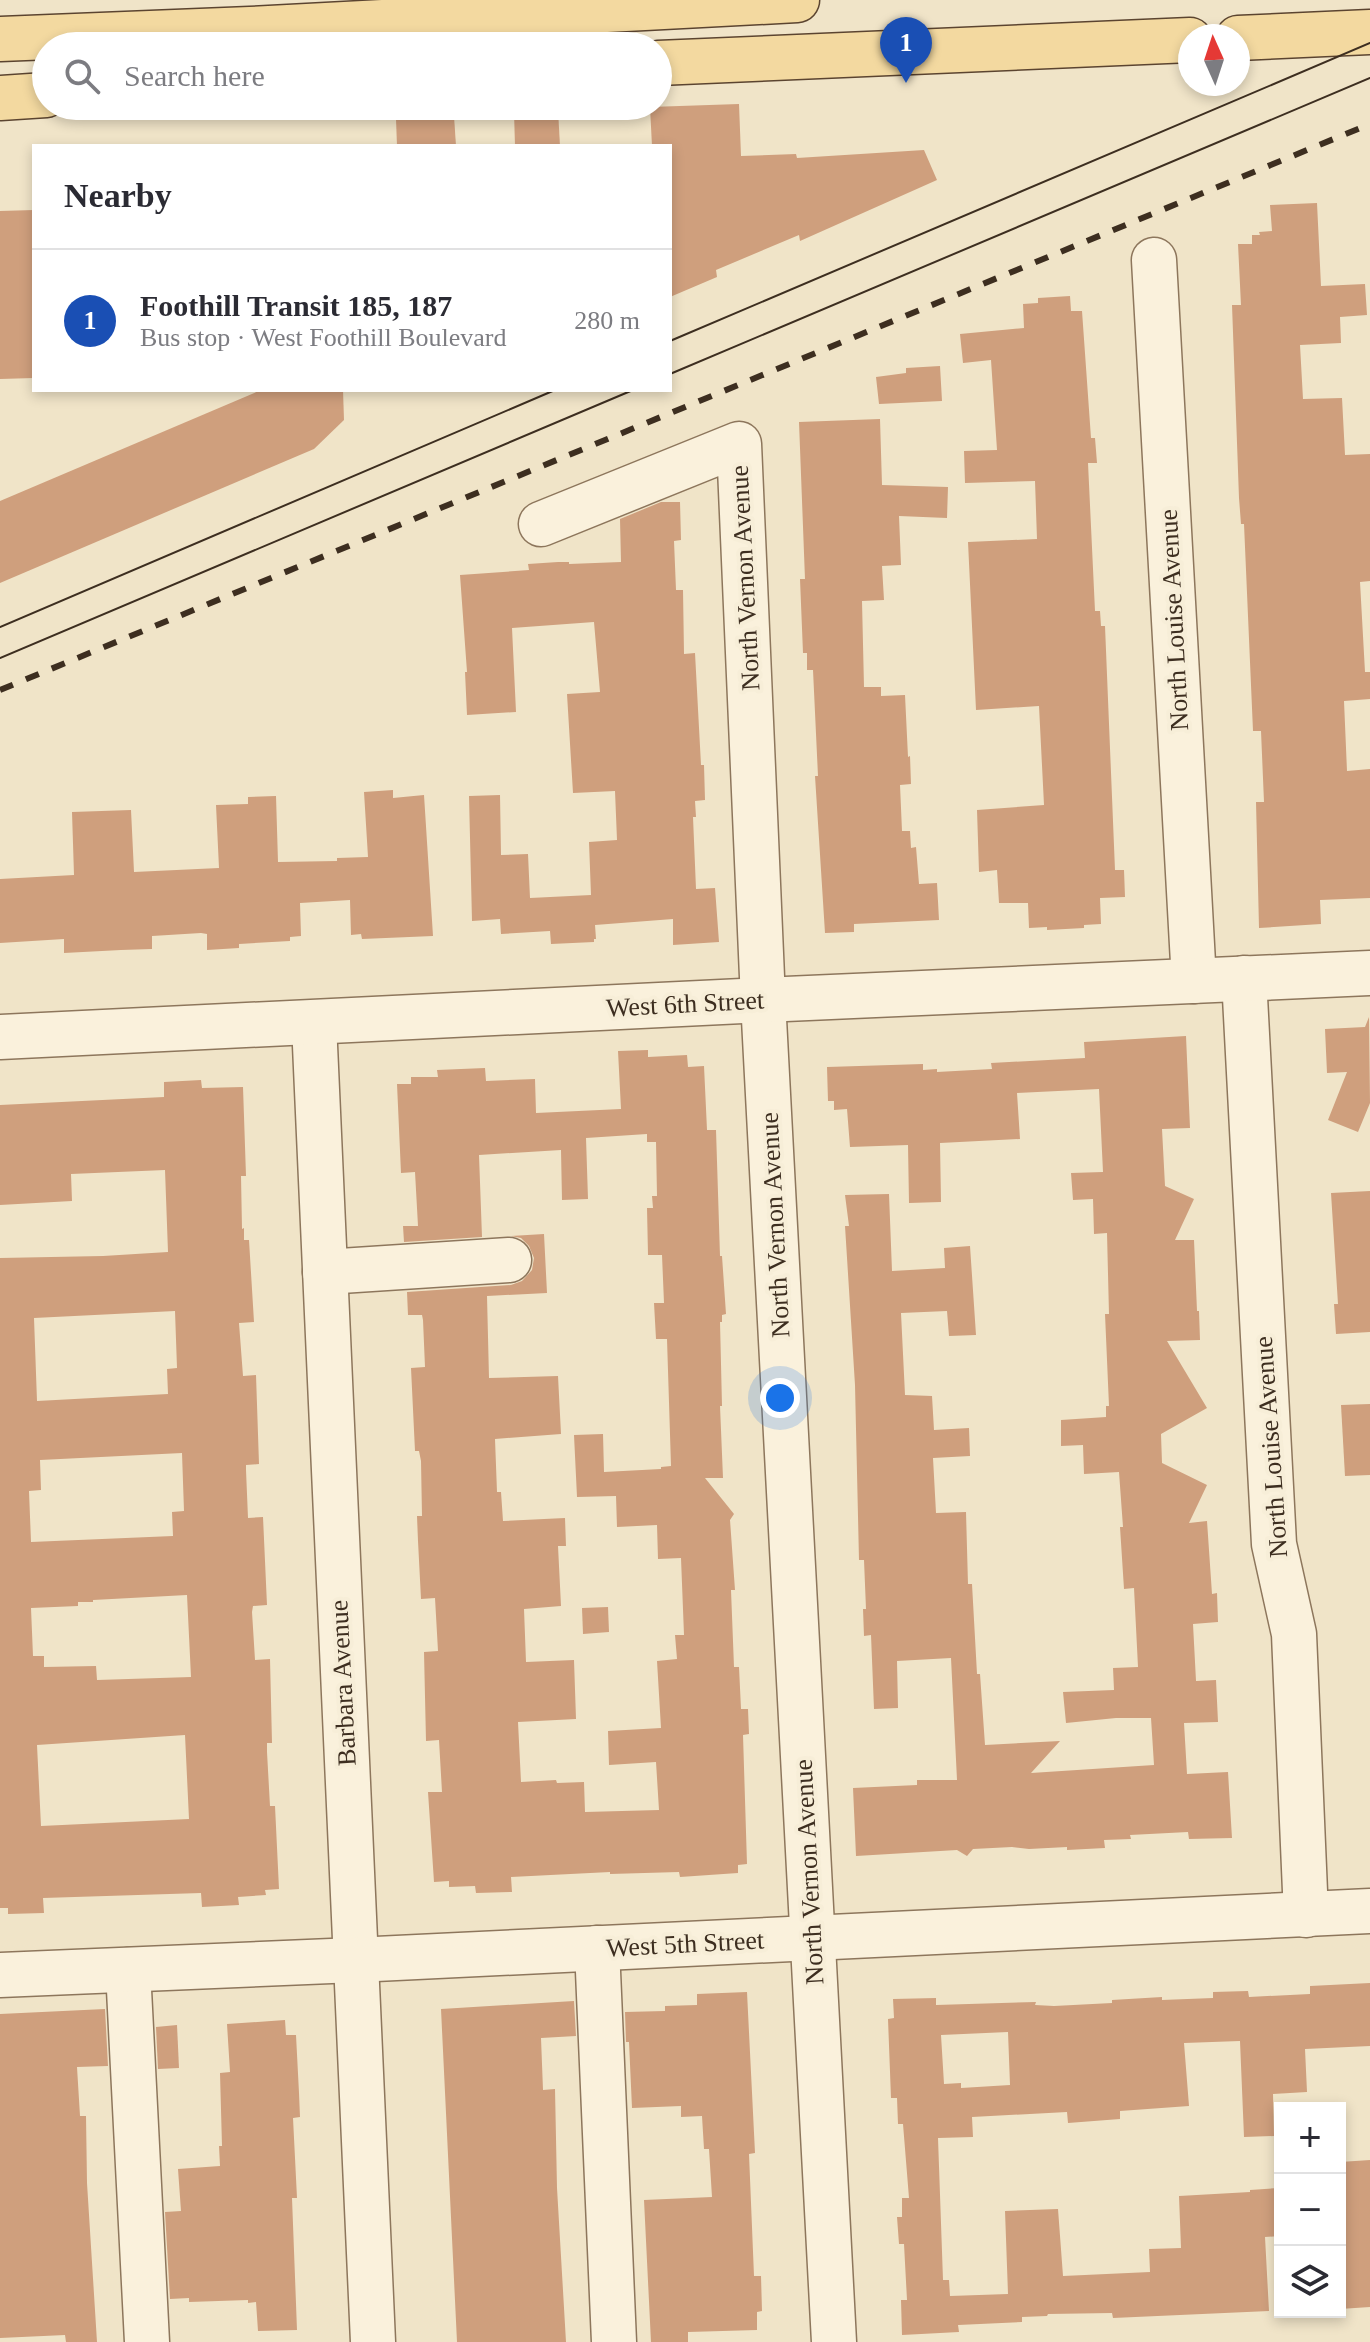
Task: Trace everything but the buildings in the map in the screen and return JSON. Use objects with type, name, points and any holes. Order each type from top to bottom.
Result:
[{"type":"main road","points":[[70,32],[250,14],[334,12],[533,20],[797,0]]},
{"type":"main road","points":[[1250,37],[1370,32]]},
{"type":"main road","points":[[0,39],[32,36]]},
{"type":"main road","points":[[672,62],[1178,41]]},
{"type":"main road","points":[[0,98],[32,96]]},
{"type":"street","name":"North Louise Avenue","points":[[1154,260],[1194,981]]},
{"type":"street","name":"North Vernon Avenue","points":[[541,524],[739,444],[763,1000],[834,2342]]},
{"type":"street","name":"West 6th Street","points":[[0,1037],[1370,973]]},
{"type":"street","name":"North Louise Avenue","points":[[1244,978],[1274,1544],[1294,1634],[1306,1915]]},
{"type":"street","name":"Barbara Avenue","points":[[314,1023],[373,2342]]},
{"type":"street","points":[[325,1272],[509,1260]]},
{"type":"street","name":"West 5th Street","points":[[0,1975],[1370,1911]]},
{"type":"street","points":[[597,1948],[614,2342]]},
{"type":"street","points":[[128,1970],[147,2342]]},
{"type":"tram line","points":[[672,340],[1370,43]]},
{"type":"tram line","points":[[672,373],[1370,78]]},
{"type":"tram line","points":[[0,627],[550,392]]},
{"type":"tram line","points":[[0,658],[628,392]]},
{"type":"railway","points":[[0,690],[1370,124]]},
{"type":"place","name":"Foothill Transit 185, 187","points":[[906,83]]}]
